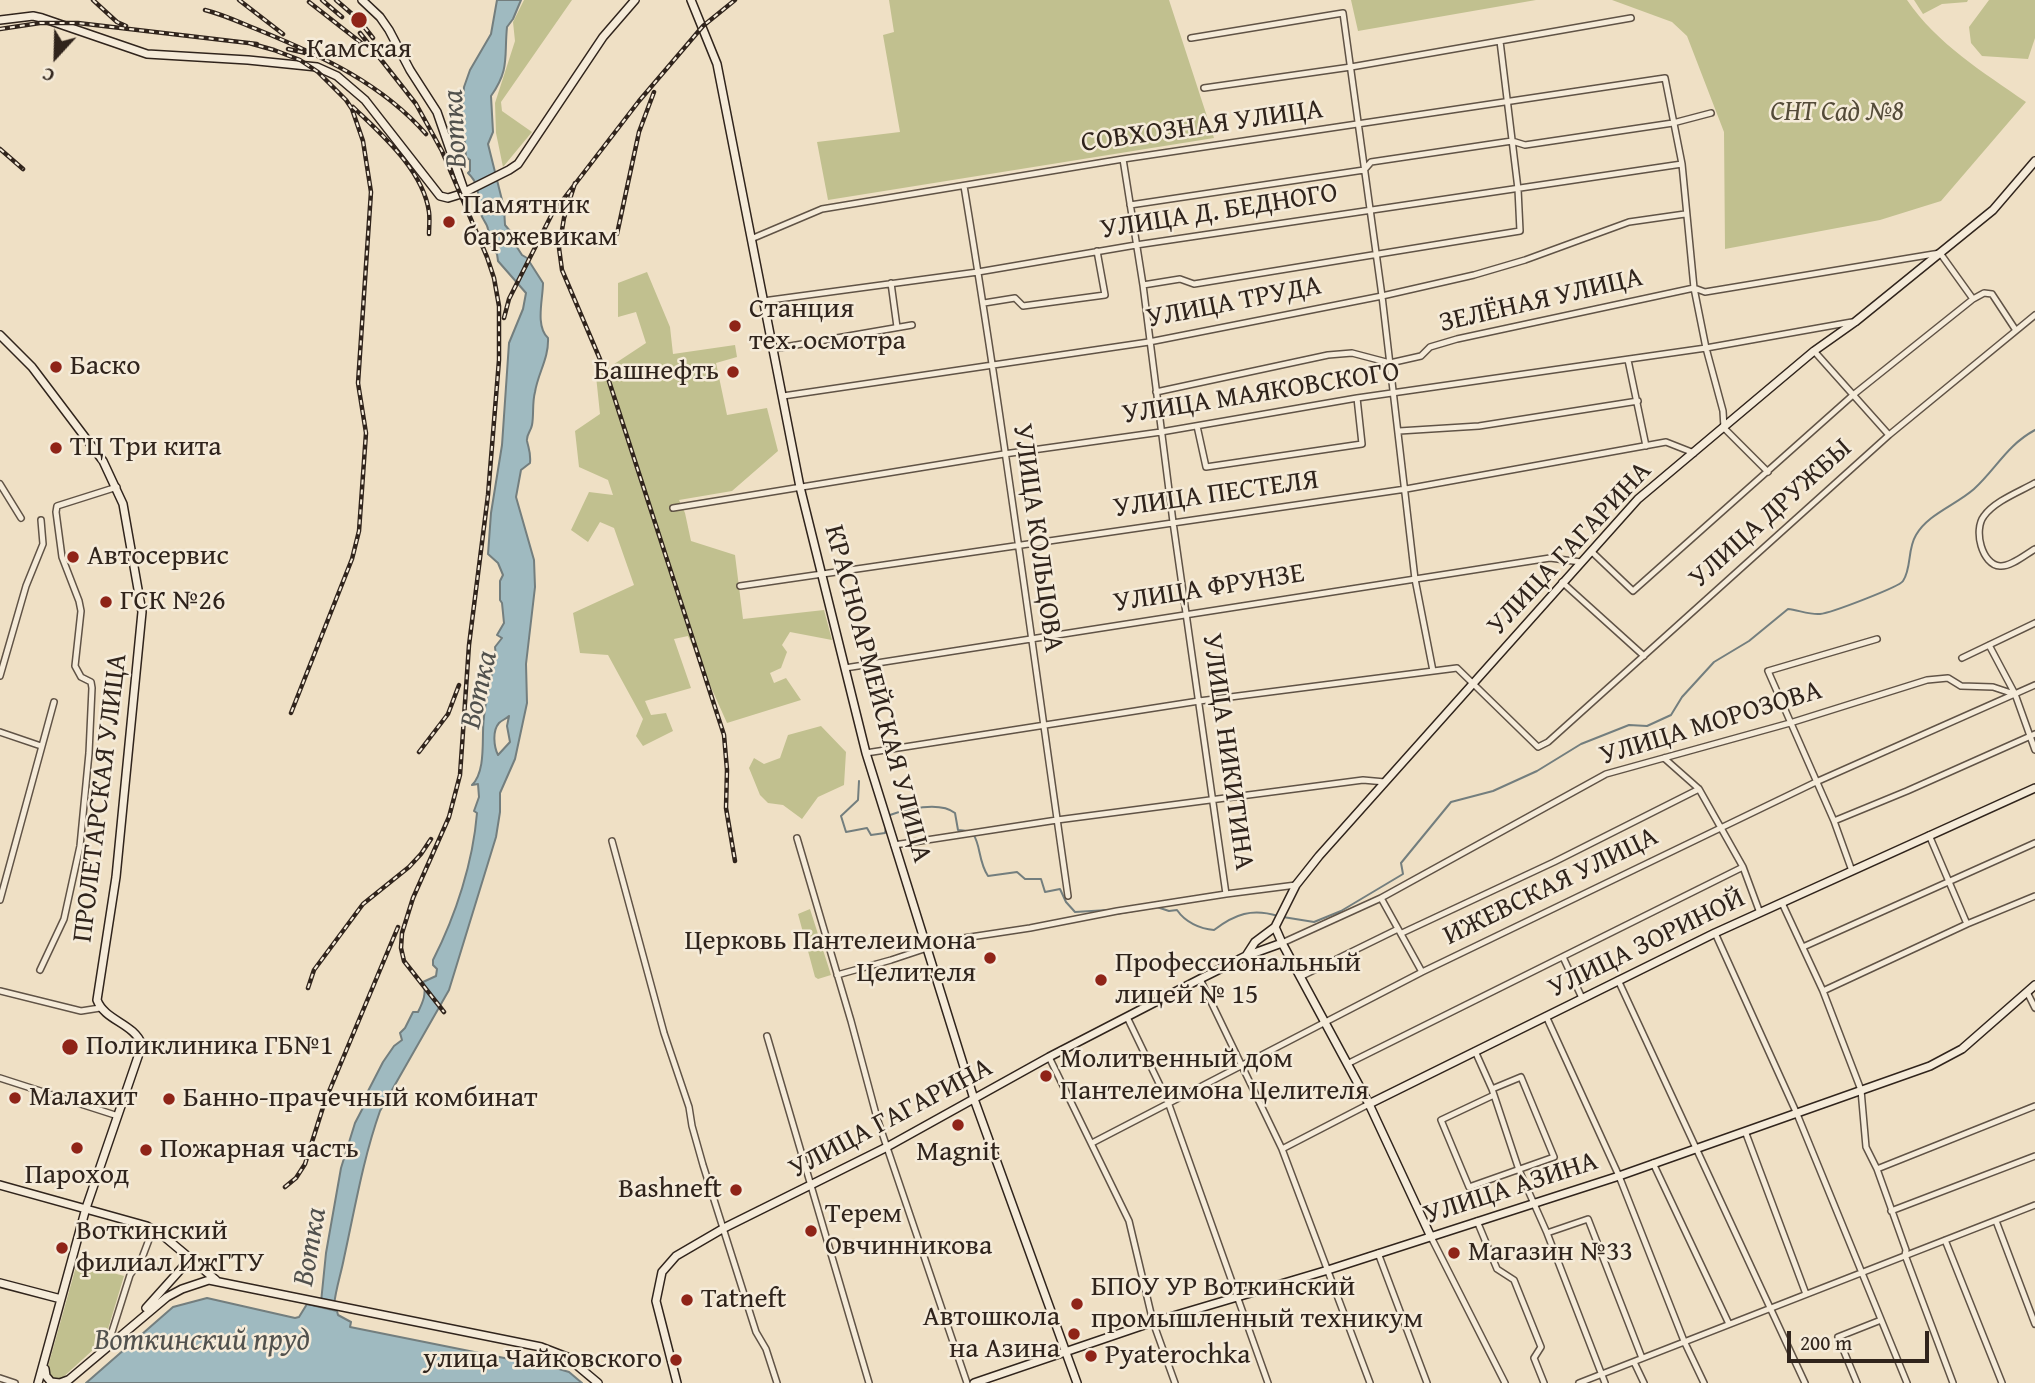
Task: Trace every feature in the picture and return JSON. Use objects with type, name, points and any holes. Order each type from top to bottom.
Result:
[{"type":"main road","points":[[362,0],[389,30],[410,70],[438,112],[467,192]]},
{"type":"main road","points":[[0,20],[33,16],[42,18],[136,51],[163,57],[247,60],[308,65],[325,70],[351,86],[365,100],[440,196],[448,198],[467,192],[518,164],[603,37],[635,0]]},
{"type":"main road","name":"КРАСНОАРМЕЙСКАЯ УЛИЦА","points":[[691,0],[717,64],[800,487],[866,752],[974,1099],[1077,1383]]},
{"type":"main road","name":"УЛИЦА ГАГАРИНА","points":[[1275,927],[1296,885],[1638,499],[1814,351],[1855,322],[1993,210],[2035,161]]},
{"type":"main road","name":"ПРОЛЕТАРСКАЯ УЛИЦА","points":[[0,335],[32,367],[103,461],[123,504],[141,593],[142,630],[116,877],[97,999],[100,1008]]},
{"type":"main road","name":"УЛИЦА ЗОРИНОЙ","points":[[1369,1104],[1715,933],[2035,788]]},
{"type":"main road","points":[[1246,956],[1255,942],[1275,927],[1369,1104],[1431,1237]]},
{"type":"main road","points":[[1246,956],[1282,943]]},
{"type":"main road","name":"УЛИЦА ГАГАРИНА","points":[[677,1383],[656,1301],[662,1272],[676,1256],[724,1228],[887,1147],[1049,1057],[1246,956]]},
{"type":"main road","name":"УЛИЦА АЗИНА","points":[[974,1383],[1153,1322],[1328,1270],[1619,1176],[1930,1066],[1954,1054],[2035,985]]},
{"type":"main road","points":[[38,1383],[86,1208],[142,1045],[132,1030],[100,1008]]},
{"type":"main road","points":[[0,1185],[153,1229],[217,1281]]},
{"type":"main road","points":[[44,1365],[46,1376],[51,1382],[67,1381],[129,1327],[190,1259]]},
{"type":"main road","points":[[129,1327],[174,1292],[198,1283],[217,1281],[541,1347],[567,1357],[598,1383]]},
{"type":"main road","points":[[0,1283],[61,1299]]},
{"type":"street","points":[[1191,38],[1343,13],[1382,296],[1415,579],[1433,670]]},
{"type":"street","points":[[1204,89],[1351,67],[1631,18]]},
{"type":"street","points":[[1143,285],[1180,279],[1194,284],[1520,231],[1518,189],[1500,41]]},
{"type":"street","name":"СОВХОЗНАЯ УЛИЦА","points":[[751,239],[822,209],[1123,159],[1665,78],[1673,123]]},
{"type":"street","points":[[1130,205],[1364,170],[1371,162],[1511,141],[1525,145],[1673,123],[1711,113]]},
{"type":"street","points":[[1673,123],[1682,164],[1694,288],[1723,411],[1724,428],[1768,472]]},
{"type":"street","name":"УЛИЦА НИКИТИНА","points":[[1123,159],[1143,285],[1173,522],[1226,894]]},
{"type":"street","name":"УЛИЦА Д. БЕДНОГО","points":[[763,301],[978,272],[1136,245],[1682,164]]},
{"type":"street","name":"УЛИЦА КОЛЬЦОВА","points":[[964,186],[1020,545],[1068,896]]},
{"type":"street","name":"УЛИЦА ТРУДА","points":[[783,396],[1149,342],[1382,296],[1525,260],[1629,222],[1685,214]]},
{"type":"street","points":[[984,303],[1015,298],[1023,306],[1105,295],[1097,251]]},
{"type":"street","points":[[1940,253],[1973,299]]},
{"type":"street","name":"ЗЕЛЁНАЯ УЛИЦА","points":[[1156,392],[1328,355],[1352,353],[1390,363],[1422,356],[1430,347],[1457,339],[1694,288],[1705,292],[1940,253]]},
{"type":"street","points":[[891,283],[897,327]]},
{"type":"street","points":[[1591,551],[1633,591],[1853,395],[1973,299],[1984,293],[1992,294],[2015,329]]},
{"type":"street","name":"УЛИЦА ДРУЖБЫ","points":[[1473,685],[1538,747],[1548,742],[1889,435],[2035,315]]},
{"type":"street","name":"УЛИЦА МАЯКОВСКОГО","points":[[673,508],[1004,454],[1161,432],[1356,398],[1706,348],[1855,322]]},
{"type":"street","points":[[773,349],[912,325]]},
{"type":"street","points":[[1814,351],[1889,435]]},
{"type":"street","points":[[1628,360],[1646,446]]},
{"type":"street","points":[[1197,426],[1206,467],[1362,444],[1356,398]]},
{"type":"street","points":[[1399,431],[1479,426],[1638,401]]},
{"type":"street","name":"УЛИЦА ПЕСТЕЛЯ","points":[[740,586],[1406,489],[1667,442],[1694,453]]},
{"type":"street","points":[[2035,483],[1993,507],[1979,523],[1978,534],[1979,543],[1992,563],[1999,567],[2006,566],[2035,549]]},
{"type":"street","points":[[0,484],[21,518]]},
{"type":"street","points":[[40,970],[64,919],[80,845],[92,688],[92,682],[81,677],[75,666],[81,611],[62,557],[56,512],[57,506],[117,487]]},
{"type":"street","points":[[0,676],[26,586],[43,544],[41,520]]},
{"type":"street","name":"УЛИЦА ФРУНЗЕ","points":[[845,668],[1550,558],[1581,562]]},
{"type":"street","points":[[1562,582],[1644,656]]},
{"type":"street","points":[[1962,658],[2035,623]]},
{"type":"street","points":[[1852,871],[1834,821],[1768,671],[1877,639]]},
{"type":"street","points":[[1989,645],[2015,694],[2032,734],[2035,750]]},
{"type":"street","points":[[866,752],[1199,701],[1433,670],[1457,668],[1473,685]]},
{"type":"street","name":"УЛИЦА МОРОЗОВА","points":[[1282,943],[1381,898],[1606,774],[1790,723],[1927,680],[1948,678],[1961,686],[1993,687],[2015,694]]},
{"type":"street","name":"ИЖЕВСКАЯ УЛИЦА","points":[[1092,1143],[1422,972],[1816,782],[2035,685]]},
{"type":"street","points":[[0,900],[54,702]]},
{"type":"street","points":[[0,732],[41,746]]},
{"type":"street","points":[[1834,821],[2032,734]]},
{"type":"street","points":[[1664,758],[1699,789],[1743,867],[1760,913]]},
{"type":"street","points":[[894,845],[1057,820],[1363,780],[1385,782]]},
{"type":"street","points":[[1300,977],[1554,862],[1699,789]]},
{"type":"street","points":[[1929,835],[1967,923]]},
{"type":"street","points":[[797,838],[887,1147],[967,1383]]},
{"type":"street","points":[[612,841],[664,1033],[689,1107],[703,1166],[756,1332],[766,1349],[778,1383]]},
{"type":"street","points":[[1803,947],[2035,843]]},
{"type":"street","points":[[1347,1064],[1743,867]]},
{"type":"street","points":[[837,975],[891,960],[925,946],[1117,911],[1296,885]]},
{"type":"street","points":[[1824,991],[1967,923],[2035,896]]},
{"type":"street","points":[[1381,898],[1422,972]]},
{"type":"street","points":[[1782,903],[1824,991],[1861,1090],[1866,1147],[1877,1169],[1906,1250],[1905,1255],[1953,1383]]},
{"type":"street","points":[[1715,933],[1797,1114],[1907,1383]]},
{"type":"street","points":[[1563,957],[1582,998]]},
{"type":"street","points":[[1200,979],[1282,1149],[1370,1383]]},
{"type":"street","points":[[1618,980],[1805,1383]]},
{"type":"street","points":[[0,990],[81,1012],[100,1008]]},
{"type":"street","points":[[2027,992],[2035,1007]]},
{"type":"street","points":[[1546,1016],[1619,1176],[1684,1341],[1704,1383]]},
{"type":"street","points":[[1126,1017],[1168,1102],[1268,1383]]},
{"type":"street","points":[[767,1036],[869,1383]]},
{"type":"street","points":[[1475,1051],[1493,1092],[1519,1170],[1547,1233],[1605,1383]]},
{"type":"street","points":[[1049,1057],[1129,1221],[1153,1322],[1175,1383]]},
{"type":"street","points":[[1521,1077],[1553,1157],[1519,1170],[1469,1187],[1441,1120],[1521,1077]]},
{"type":"street","points":[[0,1078],[118,1116]]},
{"type":"street","name":"УЛИЦА ЗОРИНОЙ","points":[[1282,1149],[1369,1104]]},
{"type":"street","points":[[1877,1169],[2035,1106]]},
{"type":"street","points":[[1745,1131],[1806,1294]]},
{"type":"street","points":[[1891,1211],[2035,1156]]},
{"type":"street","points":[[1653,1163],[1729,1324]]},
{"type":"street","points":[[1579,1383],[2035,1205]]},
{"type":"street","points":[[1547,1233],[1588,1219],[1642,1358]]},
{"type":"street","points":[[1477,1221],[1497,1269],[1514,1280],[1541,1348],[1534,1358],[1544,1383]]},
{"type":"street","points":[[1996,1221],[2035,1324]]},
{"type":"street","points":[[114,1341],[111,1335],[128,1280],[142,1258],[153,1229]]},
{"type":"street","points":[[1431,1237],[1505,1383]]},
{"type":"street","points":[[1945,1240],[2002,1383]]},
{"type":"street","points":[[1378,1253],[1427,1383]]},
{"type":"street","points":[[1857,1383],[1838,1337],[1881,1320]]},
{"type":"street","points":[[1634,1362],[1644,1383]]},
{"type":"street","points":[[0,1378],[15,1383]]},
{"type":"green space","points":[[524,0],[572,0],[501,102],[502,111],[532,132],[503,167],[496,133],[495,103],[515,41],[513,22]]},
{"type":"green space","points":[[889,0],[1169,0],[1214,138],[828,200],[817,142],[900,132],[883,35],[894,32]]},
{"type":"green space","points":[[1351,0],[1536,0],[1358,31]]},
{"type":"green space","name":"СНТ Сад №8","points":[[1612,0],[1907,0],[1946,44],[2026,102],[1941,201],[1880,220],[1725,249],[1724,132],[1687,36],[1672,22]]},
{"type":"green space","points":[[1914,0],[1968,0],[1942,4],[1923,14]]},
{"type":"green space","points":[[1989,0],[2035,0],[2035,38],[2028,59],[1982,56],[1971,43],[1969,27]]},
{"type":"green space","points":[[647,272],[670,327],[673,354],[735,345],[737,357],[716,363],[727,415],[767,408],[778,451],[732,491],[679,500],[685,513],[691,541],[735,555],[743,619],[824,610],[832,640],[790,632],[782,645],[787,652],[781,668],[770,673],[774,683],[786,678],[801,700],[727,723],[688,636],[674,639],[691,688],[645,701],[651,715],[666,713],[673,731],[643,746],[636,736],[643,719],[608,655],[580,653],[573,613],[634,585],[614,528],[600,522],[588,542],[571,530],[589,492],[613,495],[608,480],[579,467],[575,431],[600,414],[596,376],[646,343],[636,312],[618,317],[618,283]]},
{"type":"green space","points":[[821,726],[846,752],[844,785],[818,797],[802,819],[783,805],[768,803],[760,795],[749,768],[754,758],[764,764],[780,758],[788,735]]},
{"type":"green space","points":[[810,909],[831,975],[818,979],[815,977],[798,914]]},
{"type":"green space","points":[[77,1263],[124,1276],[105,1339],[61,1379],[50,1379],[47,1370]]},
{"type":"water","points":[[497,0],[521,0],[507,27],[504,70],[491,96],[493,132],[488,144],[504,208],[505,225],[522,255],[527,258],[543,283],[541,320],[548,338],[547,352],[536,385],[532,425],[527,439],[530,463],[521,470],[516,497],[534,560],[535,587],[526,664],[527,703],[515,759],[500,793],[496,837],[449,990],[380,1111],[374,1129],[334,1305],[321,1302],[326,1253],[341,1168],[355,1123],[367,1100],[366,1095],[383,1062],[394,1046],[402,1040],[400,1033],[413,1012],[418,1012],[423,1001],[423,982],[436,976],[437,969],[433,960],[456,907],[472,850],[477,813],[474,811],[479,797],[478,784],[472,785],[477,779],[482,762],[486,702],[496,657],[495,647],[502,638],[497,635],[504,623],[500,600],[500,581],[503,575],[498,563],[488,554],[491,513],[502,445],[509,343],[523,309],[526,293],[498,261],[491,245],[481,214],[477,187],[468,173],[470,160],[466,157],[462,110],[464,87],[470,70],[491,34]],"holes":[[[509,716],[507,726],[510,742],[498,755],[495,730],[499,723]]]},
{"type":"water","name":"Воткинский пруд","points":[[207,1298],[295,1318],[299,1317],[307,1304],[337,1311],[338,1315],[351,1322],[350,1327],[559,1369],[569,1372],[582,1383],[86,1383],[173,1307]]},
{"type":"waterway","points":[[1283,917],[1314,922],[1341,911],[1403,874],[1401,863],[1451,802],[1493,791],[1537,771],[1581,744],[1629,725],[1647,726],[1671,715],[1682,697],[1714,662],[1749,641],[1788,609],[1812,614],[1827,613],[1899,584],[1906,576],[1911,547],[1921,528],[1935,515],[1974,489],[2009,450],[2035,430]]},
{"type":"waterway","points":[[859,781],[858,800],[841,816],[846,832],[867,828],[871,835],[885,833],[886,827]]},
{"type":"waterway","points":[[890,815],[914,809],[941,807],[955,813],[958,830],[968,831]]},
{"type":"waterway","points":[[973,834],[988,876],[1017,872],[1025,879],[1041,879],[1045,892],[1060,889],[1075,912],[1108,910]]},
{"type":"waterway","points":[[1116,914],[1157,907],[1169,911],[1177,910],[1193,924],[1214,930],[1244,914],[1278,916]]},
{"type":"railway","points":[[93,0],[117,22],[126,26]]},
{"type":"railway","points":[[239,0],[283,34]]},
{"type":"railway","points":[[322,0],[342,17]]},
{"type":"railway","points":[[336,0],[359,20],[373,38]]},
{"type":"railway","points":[[504,318],[509,299],[552,214],[639,101],[703,26],[735,0]]},
{"type":"railway","points":[[309,2],[364,45]]},
{"type":"railway","points":[[205,10],[284,41],[350,73],[390,100],[426,134]]},
{"type":"railway","points":[[0,29],[40,23],[78,23],[257,44]]},
{"type":"railway","points":[[360,33],[416,104],[442,151],[487,257],[499,306],[499,360],[488,495],[469,645],[460,775],[449,817],[413,898],[402,933],[404,961],[444,1012]]},
{"type":"railway","points":[[249,43],[300,60],[318,72],[346,100],[363,141],[371,192],[358,383],[366,433],[359,531],[352,559],[291,713]]},
{"type":"railway","points":[[288,49],[323,57]]},
{"type":"railway","points":[[617,234],[639,132],[654,92]]},
{"type":"railway","points":[[353,107],[400,154],[419,182],[429,212],[429,234]]},
{"type":"railway","points":[[0,149],[23,169]]},
{"type":"railway","points":[[575,183],[564,218],[559,248],[562,270],[608,378],[724,735],[726,808],[735,861]]},
{"type":"railway","points":[[419,752],[448,714],[459,685]]},
{"type":"railway","points":[[308,988],[314,970],[363,904],[409,867],[431,839]]},
{"type":"railway","points":[[285,1187],[296,1178],[305,1164],[325,1101],[398,927]]},
{"type":"place","name":"Камская","points":[[359,20]]},
{"type":"place","name":"Памятник баржевикам","points":[[449,222]]},
{"type":"place","name":"Станция тех. осмотра","points":[[735,326]]},
{"type":"place","name":"Баско","points":[[56,367]]},
{"type":"place","name":"Башнефть","points":[[733,372]]},
{"type":"place","name":"ТЦ Три кита","points":[[56,448]]},
{"type":"place","name":"Автосервис","points":[[73,557]]},
{"type":"place","name":"ГСК №26","points":[[106,602]]},
{"type":"place","name":"Церковь Пантелеимона Целителя","points":[[990,958]]},
{"type":"place","name":"Профессиональный лицей № 15","points":[[1101,980]]},
{"type":"place","name":"Поликлиника ГБ№1","points":[[70,1047]]},
{"type":"place","name":"Молитвенный дом Пантелеимона Целителя","points":[[1046,1076]]},
{"type":"place","name":"Малахит","points":[[15,1098]]},
{"type":"place","name":"Банно-прачечный комбинат","points":[[169,1099]]},
{"type":"place","name":"Magnit","points":[[958,1125]]},
{"type":"place","name":"Пароход","points":[[77,1148]]},
{"type":"place","name":"Пожарная часть","points":[[146,1150]]},
{"type":"place","name":"Bashneft","points":[[736,1190]]},
{"type":"place","name":"Терем Овчинникова","points":[[811,1231]]},
{"type":"place","name":"Воткинский филиал ИжГТУ","points":[[62,1248]]},
{"type":"place","name":"Магазин №33","points":[[1454,1253]]},
{"type":"place","name":"Tatneft","points":[[687,1300]]},
{"type":"place","name":"БПОУ УР Воткинский промышленный техникум","points":[[1077,1304]]},
{"type":"place","name":"Автошкола на Азина","points":[[1074,1334]]},
{"type":"place","name":"Pyaterochka","points":[[1091,1356]]},
{"type":"place","name":"улица Чайковского","points":[[676,1360]]},
{"type":"water label","name":"Вотка","points":[[456,129]]},
{"type":"water label","name":"Вотка","points":[[480,690]]},
{"type":"water label","name":"Вотка","points":[[311,1247]]}]
